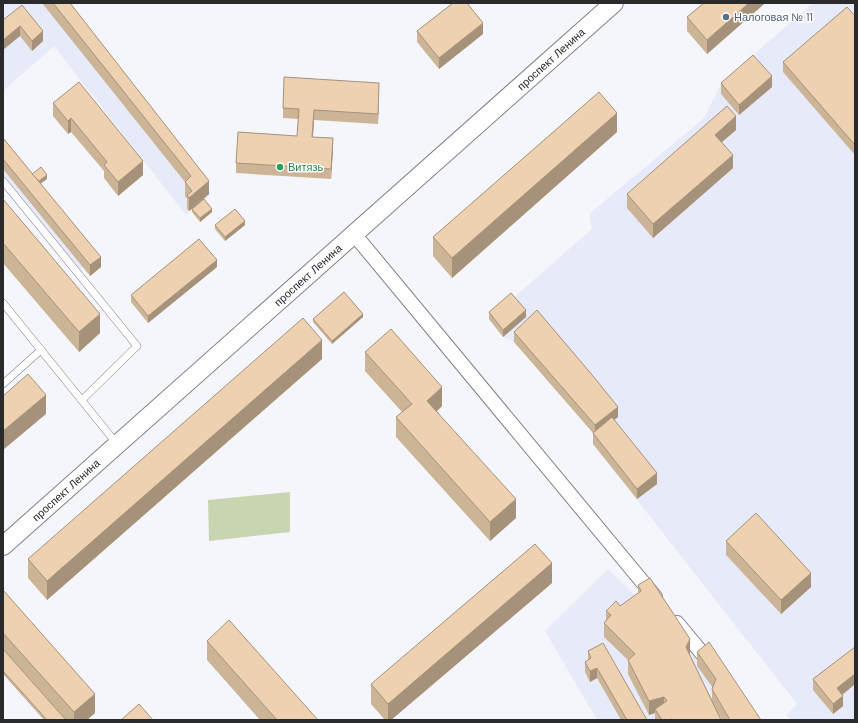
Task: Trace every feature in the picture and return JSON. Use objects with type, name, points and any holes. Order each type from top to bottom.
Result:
[{"type":"street","name":"проспект Ленина","points":[[3,546],[614,3]]},
{"type":"street","points":[[354,234],[722,677]]},
{"type":"lane","points":[[3,181],[138,346],[82,400]]},
{"type":"lane","points":[[3,303],[118,444]]},
{"type":"lane","points":[[3,384],[41,350]]},
{"type":"shaded area","points":[[3,3],[62,3],[211,194],[186,215],[54,46],[3,91]]},
{"type":"shaded area","points":[[813,3],[855,3],[855,720],[791,720],[786,715],[797,704],[593,444],[595,442],[595,435],[514,342],[503,337],[489,319],[592,229],[589,214],[704,118],[722,82]]},
{"type":"shaded area","points":[[3,146],[92,261],[75,274],[3,186]]},
{"type":"shaded area","points":[[608,569],[637,597],[653,587],[733,690],[754,720],[597,720],[545,631]]},
{"type":"green space","points":[[290,492],[290,532],[209,541],[208,500]]},
{"type":"building","points":[[53,3],[70,3],[209,181],[189,198],[187,195],[192,191],[185,182],[191,176]]},
{"type":"building","points":[[453,3],[467,3],[483,23],[439,58],[417,31]]},
{"type":"building","points":[[704,3],[749,3],[707,40],[687,17]]},
{"type":"building","points":[[22,5],[43,31],[32,41],[20,26],[3,40],[3,20]]},
{"type":"building","points":[[847,7],[855,16],[855,145],[783,62]]},
{"type":"building","points":[[753,55],[772,76],[739,105],[721,83]]},
{"type":"building","points":[[284,77],[379,83],[378,114],[314,110],[312,137],[333,138],[331,169],[236,163],[238,132],[297,136],[299,109],[283,108]]},
{"type":"building","points":[[79,82],[143,161],[118,182],[104,165],[107,162],[71,118],[68,121],[53,103]]},
{"type":"building","points":[[599,92],[617,113],[452,258],[433,237]]},
{"type":"building","points":[[727,106],[736,116],[715,135],[733,155],[653,224],[627,194]]},
{"type":"building","points":[[3,138],[101,257],[90,265],[3,159]]},
{"type":"building","points":[[41,167],[47,175],[39,181],[32,174]]},
{"type":"building","points":[[3,199],[100,314],[79,332],[3,243]]},
{"type":"building","points":[[204,199],[212,209],[200,218],[192,209]]},
{"type":"building","points":[[235,209],[245,221],[225,237],[215,225]]},
{"type":"building","points":[[199,239],[217,260],[148,316],[131,295]]},
{"type":"building","points":[[344,292],[363,314],[332,341],[313,319]]},
{"type":"building","points":[[511,293],[526,310],[503,330],[489,312]]},
{"type":"building","points":[[537,310],[618,407],[595,425],[514,332]]},
{"type":"building","points":[[303,318],[322,340],[47,581],[28,559]]},
{"type":"building","points":[[391,329],[442,387],[427,401],[516,499],[490,522],[396,417],[412,404],[365,352]]},
{"type":"building","points":[[28,374],[46,395],[3,431],[3,396]]},
{"type":"building","points":[[612,417],[657,473],[637,489],[593,433]]},
{"type":"building","points":[[756,513],[811,573],[781,600],[726,541]]},
{"type":"building","points":[[535,544],[552,563],[388,704],[371,684]]},
{"type":"building","points":[[650,578],[690,639],[686,647],[721,720],[662,720],[655,709],[667,701],[664,697],[649,701],[628,660],[635,654],[604,623],[611,615],[606,611],[616,601],[620,606],[641,591],[638,585]]},
{"type":"building","points":[[3,590],[95,694],[74,712],[3,633]]},
{"type":"building","points":[[229,620],[318,720],[277,720],[207,641]]},
{"type":"building","points":[[709,642],[761,720],[730,720],[712,689],[716,679],[697,652]]},
{"type":"building","points":[[603,643],[647,720],[627,720],[597,668],[590,671],[585,662],[591,658],[588,651]]},
{"type":"building","points":[[855,647],[855,674],[837,688],[843,696],[833,704],[813,679]]},
{"type":"building","points":[[3,649],[66,720],[47,720],[3,671]]},
{"type":"building","points":[[139,704],[153,720],[121,720]]},
{"type":"place","name":"Налоговая № 11","points":[[726,17]]},
{"type":"place","name":"Витязь","points":[[280,167]]}]
